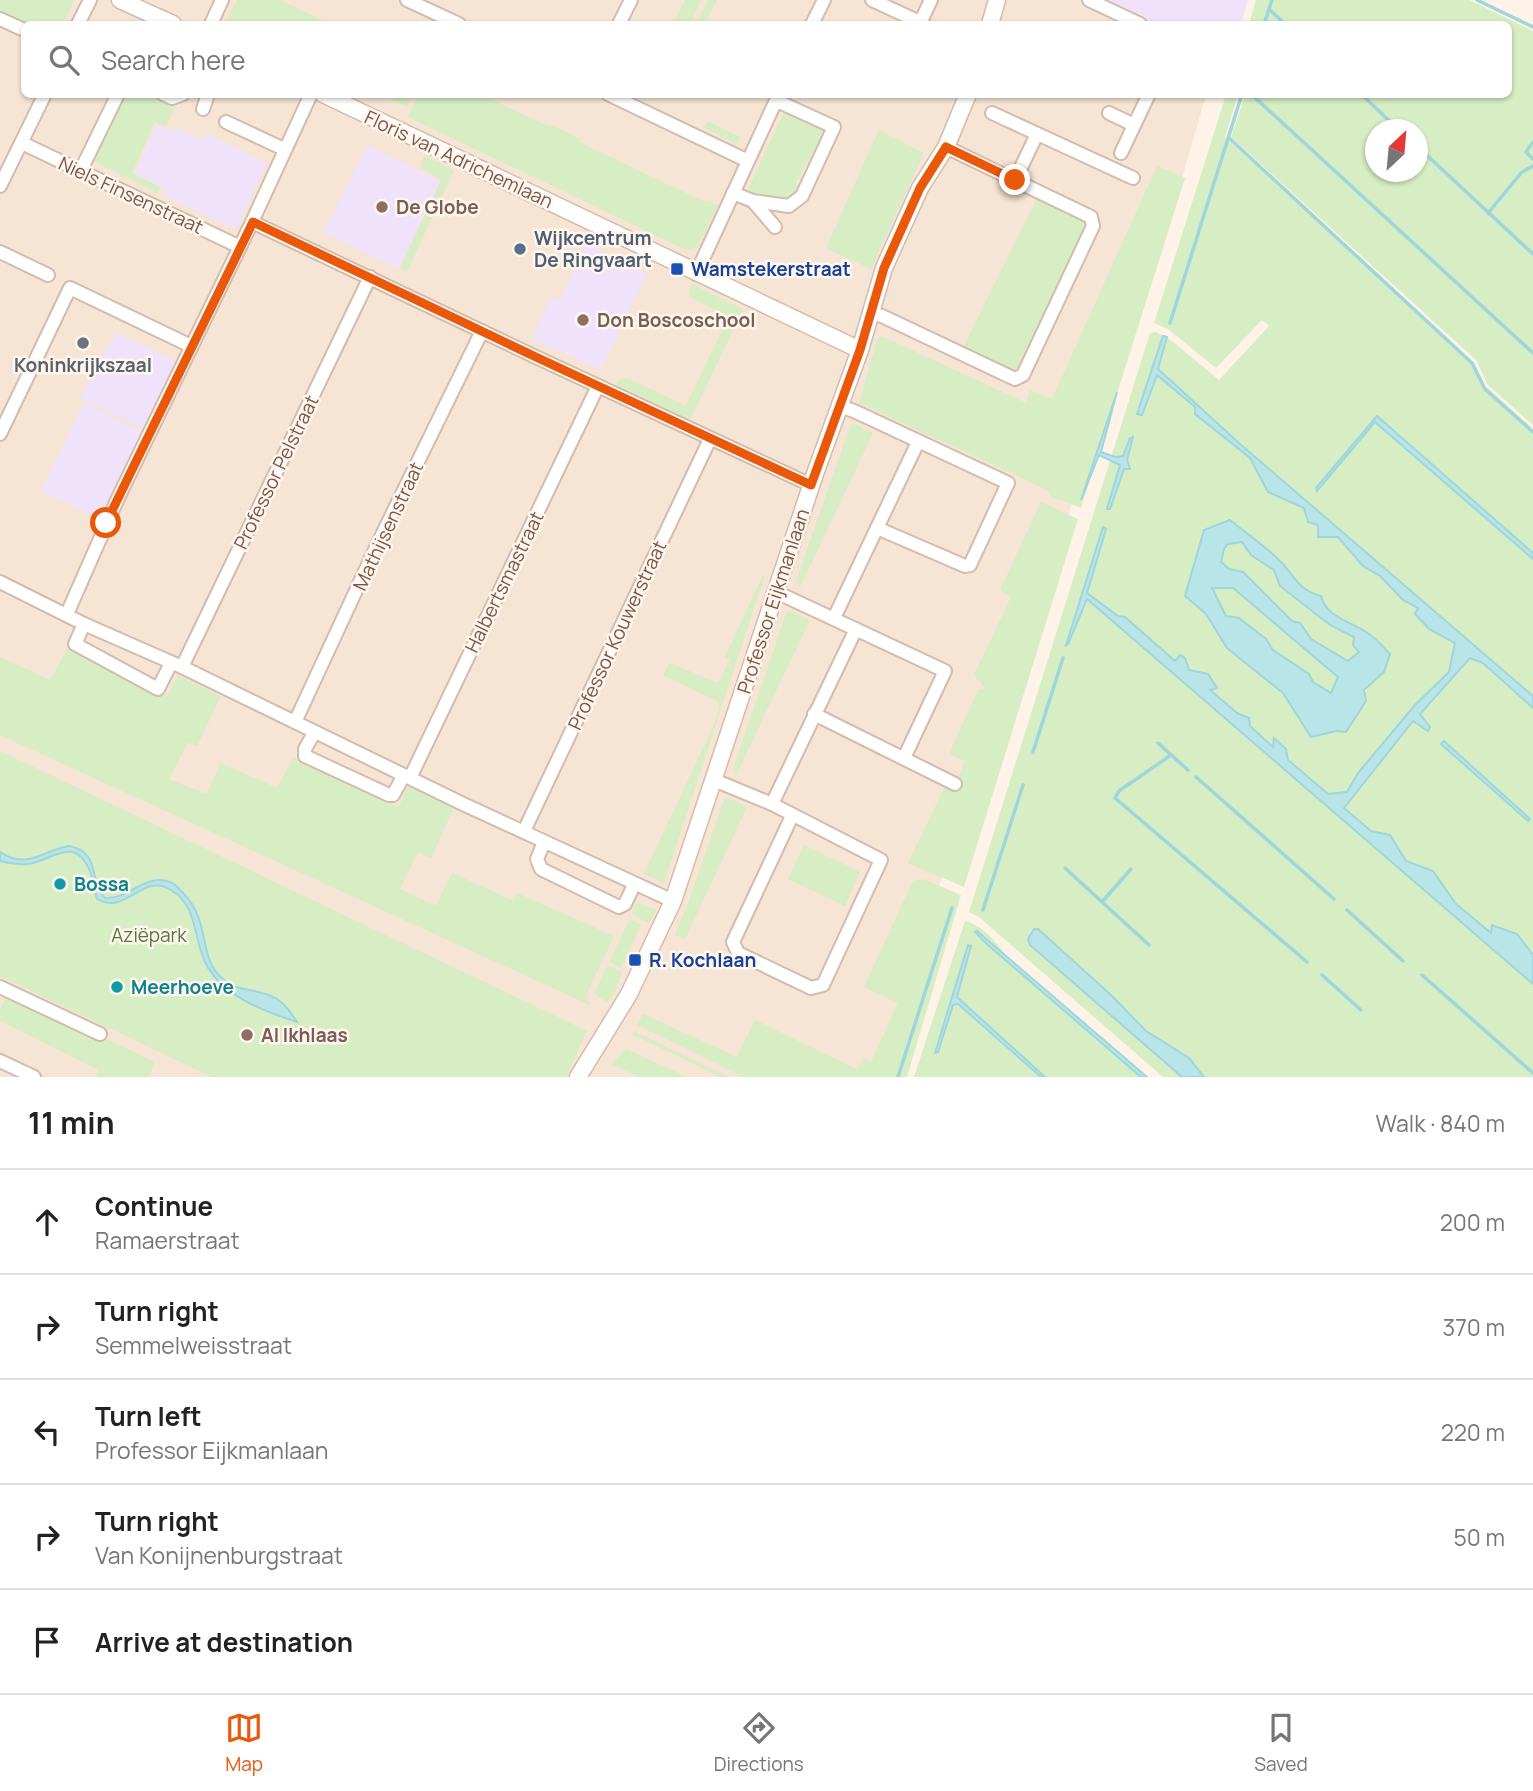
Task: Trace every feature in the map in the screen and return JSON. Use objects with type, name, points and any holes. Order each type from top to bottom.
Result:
[{"type":"street","points":[[79,21],[89,0]]},
{"type":"street","points":[[120,0],[166,21]]},
{"type":"street","points":[[212,21],[222,0]]},
{"type":"street","points":[[407,0],[433,5],[455,21]]},
{"type":"street","points":[[621,21],[631,0]]},
{"type":"street","points":[[814,21],[824,0]]},
{"type":"street","points":[[872,0],[916,21]]},
{"type":"street","points":[[923,21],[931,0]]},
{"type":"street","points":[[991,21],[997,0]]},
{"type":"street","points":[[1088,0],[1134,21]]},
{"type":"street","points":[[0,19],[21,29]]},
{"type":"street","points":[[0,186],[43,98]]},
{"type":"street","points":[[80,172],[116,98]]},
{"type":"street","points":[[203,109],[207,98]]},
{"type":"street","points":[[67,614],[106,523],[253,222],[309,98]]},
{"type":"street","name":"Floris van Adrichemlaan","points":[[331,98],[860,350]]},
{"type":"street","points":[[616,98],[748,161]]},
{"type":"street","points":[[696,274],[778,98]]},
{"type":"street","points":[[733,193],[753,201],[789,206],[802,196],[834,127],[780,98]]},
{"type":"street","name":"Professor Eijkmanlaan","points":[[578,1077],[629,994],[673,901],[811,485],[872,314],[884,268],[920,188],[946,147],[966,98]]},
{"type":"street","points":[[1121,153],[1147,98]]},
{"type":"street","points":[[992,113],[1133,178]]},
{"type":"street","points":[[1109,113],[1134,125]]},
{"type":"street","points":[[226,122],[284,149]]},
{"type":"street","points":[[1015,180],[1037,134]]},
{"type":"street","name":"Niels Finsenstraat","points":[[22,143],[240,247]]},
{"type":"street","points":[[872,314],[882,316],[1015,379],[1023,375],[1093,226],[1091,217],[946,147]]},
{"type":"street","points":[[753,201],[775,227]]},
{"type":"street","points":[[253,222],[811,485]]},
{"type":"street","points":[[0,252],[48,275]]},
{"type":"street","name":"Professor Pelstraat","points":[[84,624],[75,644],[158,689],[176,665],[370,277]]},
{"type":"street","points":[[0,434],[70,288],[191,346]]},
{"type":"street","name":"Mathijsenstraat","points":[[295,722],[379,541],[482,331]]},
{"type":"street","name":"Halbertsmastraat","points":[[407,777],[598,386]]},
{"type":"street","points":[[839,406],[1008,483],[970,565],[965,566],[877,528]]},
{"type":"street","name":"Professor Kouwerstraat","points":[[524,831],[710,439]]},
{"type":"street","points":[[834,618],[918,442]]},
{"type":"street","points":[[0,582],[634,885],[673,901]]},
{"type":"street","points":[[776,592],[945,671],[904,758]]},
{"type":"street","points":[[772,804],[856,629]]},
{"type":"street","points":[[814,714],[955,784]]},
{"type":"street","points":[[314,733],[305,749],[305,756],[389,795],[393,795],[407,777]]},
{"type":"street","points":[[714,779],[772,804],[881,860],[823,985],[811,988],[738,953],[733,942],[792,816]]},
{"type":"street","points":[[544,842],[537,859],[541,869],[619,906],[625,904],[634,885]]},
{"type":"street","points":[[0,987],[100,1034]]},
{"type":"street","points":[[0,1060],[34,1077]]},
{"type":"shaded area","points":[[0,0],[1199,0],[1189,21],[21,21],[21,98],[1205,98],[1169,224],[873,1077],[0,1077]]},
{"type":"shaded area","points":[[1105,0],[1248,0],[1242,21],[1151,21]]},
{"type":"shaded area","points":[[157,124],[172,132],[175,127],[203,140],[206,134],[267,163],[236,230],[164,196],[167,190],[134,174]]},
{"type":"shaded area","name":"De Globe","points":[[367,145],[441,181],[398,269],[324,233]]},
{"type":"shaded area","name":"Don Boscoschool","points":[[586,243],[647,274],[601,370],[532,339],[551,297],[560,300]]},
{"type":"shaded area","points":[[115,333],[175,361],[142,429],[80,398]]},
{"type":"shaded area","points":[[84,403],[142,432],[102,520],[41,491]]},
{"type":"green space","points":[[0,0],[74,0],[64,21],[22,21],[0,11]]},
{"type":"green space","points":[[237,0],[280,0],[324,21],[226,21]]},
{"type":"green space","points":[[685,0],[701,0],[691,21],[674,21]]},
{"type":"green space","points":[[708,0],[717,0],[706,21],[698,21]]},
{"type":"green space","points":[[1256,0],[1469,0],[1533,31],[1533,425],[1487,384],[1477,361],[1231,137],[1244,98],[1512,98],[1512,21],[1250,21]]},
{"type":"green space","points":[[122,98],[161,98],[177,105],[166,126],[155,122],[132,173],[160,187],[157,193],[93,161]]},
{"type":"green space","points":[[388,98],[411,98],[407,107]]},
{"type":"green space","points":[[417,98],[488,98],[550,127],[552,125],[580,139],[579,142],[707,203],[709,201],[718,205],[698,247],[686,250],[408,117]]},
{"type":"green space","points":[[1225,98],[1237,98],[1225,137],[1470,361],[1480,381],[1533,429],[1533,1077],[1204,1077],[1189,1058],[1146,1031],[1112,996],[1030,945],[1182,1077],[1163,1077],[979,917],[969,912],[1150,333],[1156,332],[1163,336],[1152,371],[1199,412],[1200,407],[1158,369],[1167,337],[1219,380],[1269,326],[1262,320],[1216,368],[1168,329],[1154,323]],"holes":[[[1230,521],[1241,542],[1228,543],[1221,562],[1229,569],[1243,572],[1293,621],[1300,623],[1311,639],[1348,661],[1373,681],[1336,731],[1311,737],[1284,693],[1227,648],[1206,614],[1185,596],[1203,531]],[[1445,741],[1530,819],[1528,821],[1442,744]]]},
{"type":"green space","points":[[785,110],[822,128],[824,132],[796,183],[803,191],[786,201],[760,195],[748,189]]},
{"type":"green space","points":[[707,121],[740,137],[737,144],[704,128]]},
{"type":"green space","points":[[879,130],[924,153],[871,269],[826,248]]},
{"type":"green space","points":[[424,155],[454,170],[407,272],[400,268],[441,180],[421,168]]},
{"type":"green space","points":[[1157,166],[1185,178],[1081,508],[1052,497],[1047,490],[1039,486],[859,403],[878,337],[884,337],[1026,403],[1030,390],[1052,399]]},
{"type":"green space","points":[[1038,196],[1083,217],[1087,228],[1022,365],[1012,371],[963,348]]},
{"type":"green space","points":[[692,284],[743,309],[690,420],[616,385],[621,378],[629,379],[686,406],[729,316],[691,298],[689,290]]},
{"type":"green space","points":[[853,423],[873,433],[800,587],[796,582]]},
{"type":"green space","points":[[1041,502],[1078,519],[964,887],[908,863],[948,780],[956,784],[965,761],[949,754],[978,690],[986,689],[974,675],[1011,597],[1000,590]]},
{"type":"green space","points":[[763,575],[664,883],[644,874],[717,718],[719,702],[663,675],[670,663],[718,683],[730,660],[725,657]]},
{"type":"green space","points":[[1211,588],[1233,588],[1338,677],[1331,694],[1313,682],[1309,674],[1273,650],[1266,639],[1239,618],[1226,616]]},
{"type":"green space","points":[[790,611],[810,620],[736,775],[733,769],[786,614]]},
{"type":"green space","points":[[68,648],[167,696],[178,676],[221,696],[197,746],[188,742],[169,779],[206,794],[221,763],[277,788],[293,758],[398,808],[409,785],[454,807],[431,858],[418,852],[400,889],[436,906],[452,873],[514,901],[517,893],[614,936],[586,995],[590,1005],[0,735],[0,657],[50,680]]},
{"type":"green space","name":"Aziëpark","points":[[0,751],[587,1031],[566,1077],[212,1077],[0,976]]},
{"type":"green space","points":[[727,797],[747,807],[685,939],[675,935]]},
{"type":"green space","points":[[804,845],[860,872],[845,906],[788,879]]},
{"type":"green space","points":[[923,879],[961,895],[907,1077],[744,1077],[637,1025],[643,1014],[737,1057],[755,1020],[856,1069],[864,1059],[871,1062],[898,1003],[864,987],[913,881]]},
{"type":"green space","points":[[637,902],[656,910],[649,923],[632,914]]},
{"type":"green space","points":[[630,919],[641,925],[621,968],[609,962]]},
{"type":"green space","points":[[965,921],[985,932],[1012,962],[975,932],[1142,1077],[914,1077]]},
{"type":"green space","points":[[608,965],[622,972],[614,995],[607,1002],[595,992]]},
{"type":"green space","points":[[9,994],[155,1062],[148,1077],[96,1077],[99,1070],[0,1021],[0,1009]]},
{"type":"green space","points":[[634,1031],[729,1077],[720,1077],[632,1034]]},
{"type":"green space","points":[[626,1049],[687,1077],[640,1077],[611,1064]]},
{"type":"water","points":[[1163,336],[1167,337],[1158,369],[1240,444],[1533,696],[1533,708],[1483,663],[1470,658],[1420,714],[1430,727],[1428,731],[1413,721],[1344,808],[1371,831],[1390,835],[1406,861],[1433,871],[1456,904],[1491,933],[1492,925],[1517,934],[1533,955],[1533,984],[1087,599],[1066,645],[1103,527],[1106,529],[1087,593],[1118,616],[1125,617],[1175,661],[1180,655],[1185,658],[1189,670],[1208,674],[1217,688],[1210,690],[1237,713],[1249,718],[1250,726],[1273,747],[1274,738],[1286,749],[1288,760],[1328,794],[1347,792],[1358,773],[1415,705],[1449,672],[1455,643],[1429,629],[1415,614],[1418,608],[1403,600],[1380,576],[1363,566],[1338,537],[1318,537],[1318,525],[1308,522],[1304,508],[1268,492],[1250,458],[1195,414],[1195,407],[1157,375],[1142,415],[1137,414]]},
{"type":"water","points":[[1117,392],[1101,452],[1115,457],[1123,456],[1130,438],[1133,437],[1127,460],[1130,469],[1124,469],[1110,509],[1107,509],[1120,465],[1099,455],[1081,500]]},
{"type":"water","points":[[1377,416],[1533,553],[1533,559],[1375,422],[1317,491],[1316,488]]},
{"type":"water","points":[[1230,520],[1277,558],[1303,588],[1321,596],[1328,610],[1372,636],[1390,654],[1384,672],[1364,690],[1366,701],[1346,732],[1336,731],[1311,737],[1283,693],[1227,648],[1206,614],[1185,596],[1204,530]],"holes":[[[1242,542],[1251,555],[1274,570],[1280,586],[1330,625],[1354,637],[1353,645],[1359,652],[1348,661],[1311,639],[1300,623],[1292,621],[1243,572],[1229,569],[1221,562],[1228,544]],[[1212,588],[1233,588],[1338,677],[1331,693],[1313,682],[1309,674],[1273,650],[1266,639],[1239,618],[1226,616]]]},
{"type":"water","points":[[1444,741],[1530,819],[1528,821],[1441,744]]},
{"type":"water","points":[[69,846],[86,854],[105,898],[122,895],[154,881],[163,880],[175,885],[192,904],[201,925],[208,956],[217,973],[229,984],[275,998],[297,1022],[245,1001],[221,984],[205,962],[186,904],[171,890],[151,886],[126,899],[108,903],[97,899],[90,871],[77,854],[62,852],[28,864],[0,861],[0,852],[10,857],[27,859]]},
{"type":"water","points":[[1034,929],[1038,929],[1112,996],[1146,1031],[1189,1058],[1204,1077],[1182,1077],[1030,945],[1028,939]]},
{"type":"water","points":[[975,932],[1147,1077],[1141,1077],[988,945]]},
{"type":"water","points":[[968,945],[971,946],[957,997],[1045,1077],[1041,1077],[958,1004],[953,1005],[938,1052],[935,1053]]},
{"type":"waterway","points":[[1265,21],[1272,0]]},
{"type":"waterway","points":[[1477,0],[1533,27]]},
{"type":"waterway","points":[[1269,9],[1282,21]]},
{"type":"waterway","points":[[1170,323],[1241,98]]},
{"type":"waterway","points":[[1255,98],[1533,353]]},
{"type":"waterway","points":[[1365,98],[1387,119]]},
{"type":"waterway","points":[[1229,138],[1472,363],[1485,389],[1533,432]]},
{"type":"waterway","points":[[1533,142],[1526,152],[1533,159]]},
{"type":"waterway","points":[[1428,156],[1533,254]]},
{"type":"waterway","points":[[1488,213],[1522,172],[1533,166]]},
{"type":"waterway","points":[[1033,752],[1063,658]]},
{"type":"waterway","points":[[1158,743],[1188,770]]},
{"type":"waterway","points":[[1171,755],[1119,791],[1115,798],[1307,962]]},
{"type":"waterway","points":[[1196,777],[1334,899]]},
{"type":"waterway","points":[[983,910],[1023,785]]},
{"type":"waterway","points":[[1065,868],[1149,945]]},
{"type":"waterway","points":[[1102,902],[1131,869]]},
{"type":"waterway","points":[[898,1077],[952,908]]},
{"type":"waterway","points":[[1347,910],[1403,961]]},
{"type":"waterway","points":[[1322,975],[1361,1010]]},
{"type":"waterway","points":[[1422,975],[1533,1073]]},
{"type":"place","name":"De Globe","points":[[382,207]]},
{"type":"place","name":"Wijkcentrum De Ringvaart","points":[[520,249]]},
{"type":"place","name":"Wamstekerstraat","points":[[677,269]]},
{"type":"place","name":"Don Boscoschool","points":[[583,320]]},
{"type":"place","name":"Koninkrijkszaal","points":[[83,343]]},
{"type":"place","name":"Bossa","points":[[60,884]]},
{"type":"place","name":"R. Kochlaan","points":[[635,960]]},
{"type":"place","name":"Meerhoeve","points":[[117,987]]},
{"type":"place","name":"Al Ikhlaas","points":[[247,1035]]},
{"type":"route","points":[[106,523],[253,222],[811,485],[860,350],[884,268],[920,188],[946,147],[1015,180]]}]
